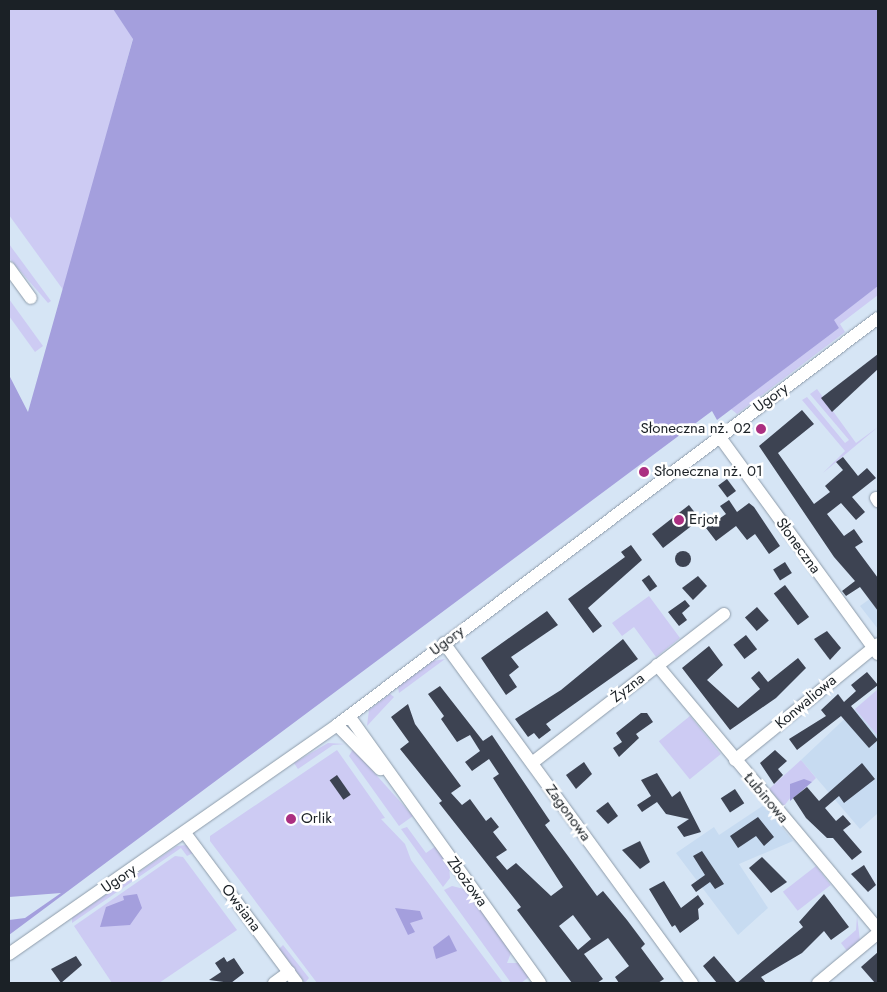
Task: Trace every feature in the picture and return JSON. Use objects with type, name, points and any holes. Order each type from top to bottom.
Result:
[{"type":"street","points":[[9,268],[31,298]]},
{"type":"street","name":"Ugory","points":[[9,954],[185,833],[337,725],[878,318]]},
{"type":"street","name":"Słoneczna","points":[[719,436],[876,649]]},
{"type":"street","name":"Żyzna","points":[[532,763],[724,614]]},
{"type":"street","name":"Zagonowa","points":[[444,643],[692,983]]},
{"type":"street","name":"Konwaliowa","points":[[735,760],[876,649]]},
{"type":"street","name":"Łubinowa","points":[[657,665],[878,929]]},
{"type":"street","name":"Zbożowa","points":[[349,716],[540,983]]},
{"type":"street","name":"Zbożowa","points":[[337,725],[393,780]]},
{"type":"street","name":"Owsiana","points":[[185,833],[298,983]]},
{"type":"street","points":[[818,983],[878,933]]},
{"type":"street","points":[[274,983],[289,972]]},
{"type":"shaded area","points":[[9,9],[113,9],[133,38],[64,291],[9,215]]},
{"type":"shaded area","points":[[113,9],[878,9],[878,286],[834,320],[839,328],[717,420],[712,411],[9,935],[9,920],[25,918],[61,893],[9,897],[9,375],[28,412],[133,39]]},
{"type":"shaded area","points":[[9,244],[51,301],[48,303],[9,258]]},
{"type":"shaded area","points":[[878,286],[878,295],[840,324],[845,332],[737,414],[731,409],[839,328],[833,320]]},
{"type":"shaded area","points":[[9,299],[43,346],[35,352],[9,316]]},
{"type":"shaded area","points":[[817,389],[856,443],[878,427],[823,473],[845,451],[802,400],[807,397],[845,443],[849,440],[810,394]]},
{"type":"shaded area","points":[[878,593],[878,629],[860,606]]},
{"type":"shaded area","points":[[649,596],[680,638],[656,657],[634,627],[622,636],[612,623]]},
{"type":"shaded area","points":[[445,659],[399,693],[398,687],[433,661]]},
{"type":"shaded area","points":[[878,689],[878,736],[855,709]]},
{"type":"shaded area","points":[[390,694],[394,697],[367,726],[369,710]]},
{"type":"shaded area","points":[[855,709],[878,736],[878,813],[860,829],[801,760]]},
{"type":"shaded area","points":[[690,716],[721,754],[690,779],[659,741]]},
{"type":"shaded area","points":[[328,743],[345,744],[333,745],[298,769],[294,763]]},
{"type":"shaded area","points":[[353,749],[413,816],[399,826],[349,756]]},
{"type":"shaded area","points":[[337,750],[385,818],[381,819],[405,844],[411,860],[503,983],[317,983],[210,841],[210,836]]},
{"type":"shaded area","points":[[801,760],[816,778],[812,782],[804,780],[784,806],[769,789]]},
{"type":"shaded area","points":[[804,779],[812,782],[790,801],[790,784]]},
{"type":"shaded area","points":[[764,805],[793,841],[739,864],[768,908],[738,935],[676,853],[714,827],[719,835]]},
{"type":"shaded area","points":[[407,827],[426,853],[436,846],[449,864],[450,878],[443,887],[401,829]]},
{"type":"shaded area","points":[[187,845],[195,852],[187,856],[181,848],[72,923],[72,918],[177,846]]},
{"type":"shaded area","points":[[175,856],[183,857],[237,930],[159,983],[112,983],[74,926]]},
{"type":"shaded area","points":[[816,866],[831,885],[798,911],[783,892]]},
{"type":"shaded area","points":[[458,876],[511,953],[507,963],[519,963],[529,977],[521,983],[511,983],[444,890],[452,886],[464,889]]},
{"type":"shaded area","points":[[137,894],[142,908],[130,925],[100,927],[106,907],[124,900],[123,896]]},
{"type":"shaded area","points":[[395,908],[420,911],[423,919],[410,923],[415,932],[408,935]]},
{"type":"shaded area","points":[[857,916],[860,941],[847,951],[841,943],[856,930]]},
{"type":"shaded area","points":[[449,935],[457,951],[436,959],[433,947]]},
{"type":"shaded area","points":[[283,945],[309,978],[305,983],[279,949]]},
{"type":"building","points":[[878,354],[878,369],[832,412],[821,398]]},
{"type":"building","points":[[802,410],[814,424],[778,453],[814,504],[830,492],[825,486],[843,470],[836,462],[843,457],[858,476],[867,468],[876,478],[852,497],[865,512],[856,520],[841,503],[827,514],[844,536],[854,529],[863,542],[855,547],[878,578],[878,611],[860,587],[846,596],[842,591],[855,581],[834,557],[759,446]]},
{"type":"building","points":[[727,479],[736,491],[727,498],[718,486]]},
{"type":"building","points":[[729,500],[737,512],[749,503],[754,507],[780,546],[769,554],[755,534],[747,540],[736,526],[716,541],[706,528],[726,514],[720,506]]},
{"type":"building","points":[[689,505],[700,519],[663,548],[652,534]]},
{"type":"building","points":[[631,545],[642,560],[588,608],[602,626],[593,633],[568,599],[625,557],[621,552]]},
{"type":"building","points":[[683,551],[691,559],[683,567],[675,559]]},
{"type":"building","points":[[785,562],[792,573],[780,580],[773,569]]},
{"type":"building","points":[[649,575],[657,586],[650,592],[642,580]]},
{"type":"building","points":[[698,576],[707,586],[693,600],[682,588]]},
{"type":"building","points":[[785,585],[809,617],[798,625],[774,593]]},
{"type":"building","points":[[685,600],[690,606],[682,613],[687,620],[679,626],[668,612]]},
{"type":"building","points":[[757,607],[769,621],[757,631],[745,617]]},
{"type":"building","points":[[547,611],[558,625],[511,657],[519,667],[509,675],[517,687],[506,695],[481,658]]},
{"type":"building","points":[[827,631],[841,648],[830,660],[814,639]]},
{"type":"building","points":[[746,635],[757,649],[744,659],[733,645]]},
{"type":"building","points":[[623,639],[638,659],[546,724],[551,730],[539,739],[534,733],[528,737],[515,719],[561,690]]},
{"type":"building","points":[[709,646],[723,665],[707,680],[738,708],[760,689],[751,678],[759,671],[768,682],[798,658],[806,668],[776,698],[730,730],[682,668]]},
{"type":"building","points":[[867,672],[878,685],[851,706],[878,740],[869,748],[841,716],[797,750],[789,739],[826,716],[821,710],[838,694],[844,702],[856,691],[851,685]]},
{"type":"building","points":[[440,686],[483,741],[492,735],[550,821],[545,825],[597,896],[603,891],[627,920],[645,944],[641,948],[664,979],[658,983],[619,983],[615,977],[629,966],[608,938],[584,954],[603,979],[597,983],[572,983],[517,910],[521,907],[439,803],[442,801],[400,749],[409,742],[391,717],[408,704],[415,724],[461,786],[451,793],[462,805],[470,799],[486,821],[491,817],[499,827],[493,832],[507,850],[496,857],[507,870],[516,863],[551,896],[563,887],[493,778],[499,774],[489,759],[472,771],[465,762],[480,751],[470,735],[457,742],[441,719],[444,716],[428,694]],"holes":[[[573,915],[591,939],[578,950],[559,926]]]},
{"type":"building","points":[[641,713],[647,713],[653,722],[636,734],[639,738],[619,757],[613,748],[622,742],[616,733]]},
{"type":"building","points":[[775,750],[787,761],[778,769],[783,775],[774,784],[760,763]]},
{"type":"building","points":[[584,762],[592,774],[576,789],[566,775]]},
{"type":"building","points":[[862,763],[875,779],[844,803],[839,796],[825,808],[836,821],[843,815],[851,824],[843,830],[862,852],[852,860],[833,838],[827,838],[806,818],[793,798],[807,787],[819,801]]},
{"type":"building","points":[[657,773],[672,797],[680,791],[701,832],[684,837],[677,827],[689,819],[666,814],[657,802],[642,812],[637,805],[651,796],[641,780]]},
{"type":"building","points":[[337,775],[351,795],[343,800],[330,780]]},
{"type":"building","points":[[735,789],[744,803],[730,813],[721,798]]},
{"type":"building","points":[[608,802],[618,816],[608,824],[596,811]]},
{"type":"building","points":[[758,817],[774,837],[764,846],[756,836],[738,848],[730,836]]},
{"type":"building","points":[[640,841],[650,862],[640,869],[622,850]]},
{"type":"building","points":[[702,851],[724,884],[715,889],[710,882],[696,892],[691,885],[705,875],[693,856]]},
{"type":"building","points":[[762,857],[787,882],[771,893],[749,868]]},
{"type":"building","points":[[864,865],[876,885],[868,892],[851,874]]},
{"type":"building","points":[[664,881],[681,908],[698,895],[704,904],[698,909],[699,919],[680,933],[675,925],[672,927],[649,889]]},
{"type":"building","points":[[824,894],[849,927],[831,940],[824,931],[802,953],[761,977],[766,983],[737,983],[803,927],[799,922]]},
{"type":"building","points":[[878,952],[878,983],[875,983],[861,967]]},
{"type":"building","points":[[76,956],[82,965],[61,983],[51,969]]},
{"type":"building","points":[[714,956],[737,983],[717,983],[703,966]]},
{"type":"building","points":[[224,957],[227,962],[234,958],[244,973],[231,983],[209,980],[221,972],[215,963]]},
{"type":"place","name":"Słoneczna nż. 02","points":[[761,429]]},
{"type":"place","name":"Słoneczna nż. 01","points":[[644,472]]},
{"type":"place","name":"Erjot","points":[[679,520]]},
{"type":"place","name":"Orlik","points":[[291,819]]}]
